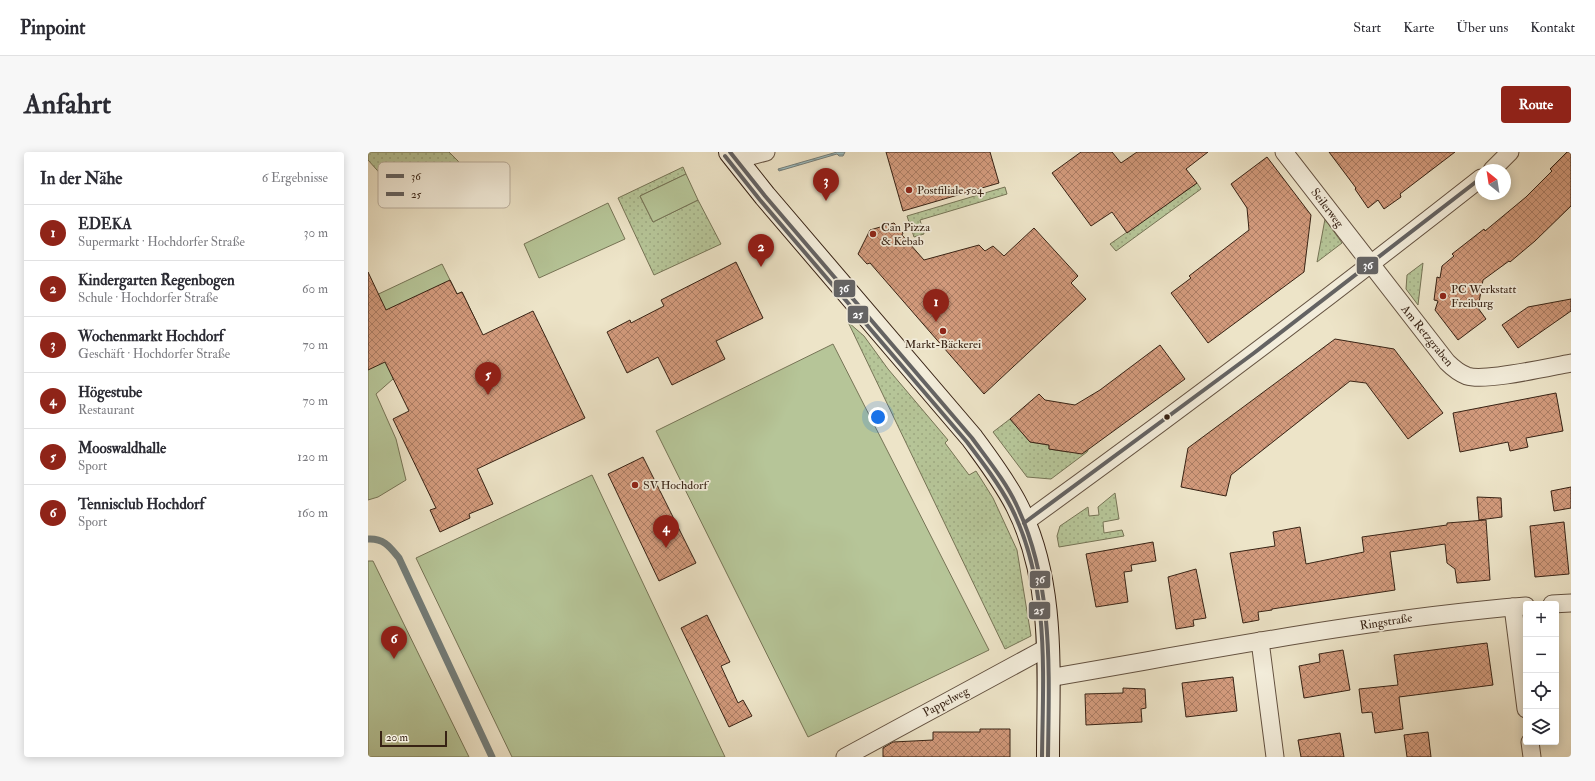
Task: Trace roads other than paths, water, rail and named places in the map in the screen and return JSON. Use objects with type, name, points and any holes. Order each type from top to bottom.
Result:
[{"type":"street","points":[[733,156],[766,152]]},
{"type":"street","name":"Seilerweg","points":[[1284,152],[1371,264]]},
{"type":"street","points":[[1498,164],[1510,152]]},
{"type":"street","points":[[733,156],[972,438],[995,470],[1017,506],[1032,542],[1045,592],[1048,647],[1048,757]]},
{"type":"street","points":[[1024,523],[1115,457],[1371,264],[1475,183]]},
{"type":"street","name":"Am Retzgraben","points":[[1371,264],[1447,362],[1456,371],[1468,376],[1484,378],[1571,363]]},
{"type":"street","points":[[1559,603],[1571,602]]},
{"type":"street","points":[[1520,607],[1524,673]]},
{"type":"street","name":"Ringstraße","points":[[1048,678],[1260,641],[1428,616],[1520,607]]},
{"type":"street","points":[[1260,641],[1275,757]]},
{"type":"street","name":"Pappelweg","points":[[845,757],[1048,647]]},
{"type":"street","points":[[1530,745],[1532,757]]},
{"type":"water","points":[[837,152],[845,152],[843,156],[839,156],[837,154],[779,171],[778,169]]},
{"type":"waterway","points":[[368,539],[378,540],[386,544],[399,558],[492,757]]},
{"type":"place","name":"Postfiliale 504","points":[[909,190]]},
{"type":"place","name":"Wochenmarkt Hochdorf","points":[[826,201]]},
{"type":"place","name":"Can Pizza & Kebab","points":[[873,234]]},
{"type":"place","name":"Kindergarten Regenbogen","points":[[761,267]]},
{"type":"place","name":"PC Werkstatt Freiburg","points":[[1443,296]]},
{"type":"place","name":"EDEKA","points":[[936,322]]},
{"type":"place","name":"Markt-Bäckerei","points":[[943,331]]},
{"type":"place","name":"Mooswaldhalle","points":[[488,395]]},
{"type":"place","name":"SV Hochdorf","points":[[635,485]]},
{"type":"place","name":"Högestube","points":[[666,548]]},
{"type":"place","name":"Tennisclub Hochdorf","points":[[394,659]]}]
